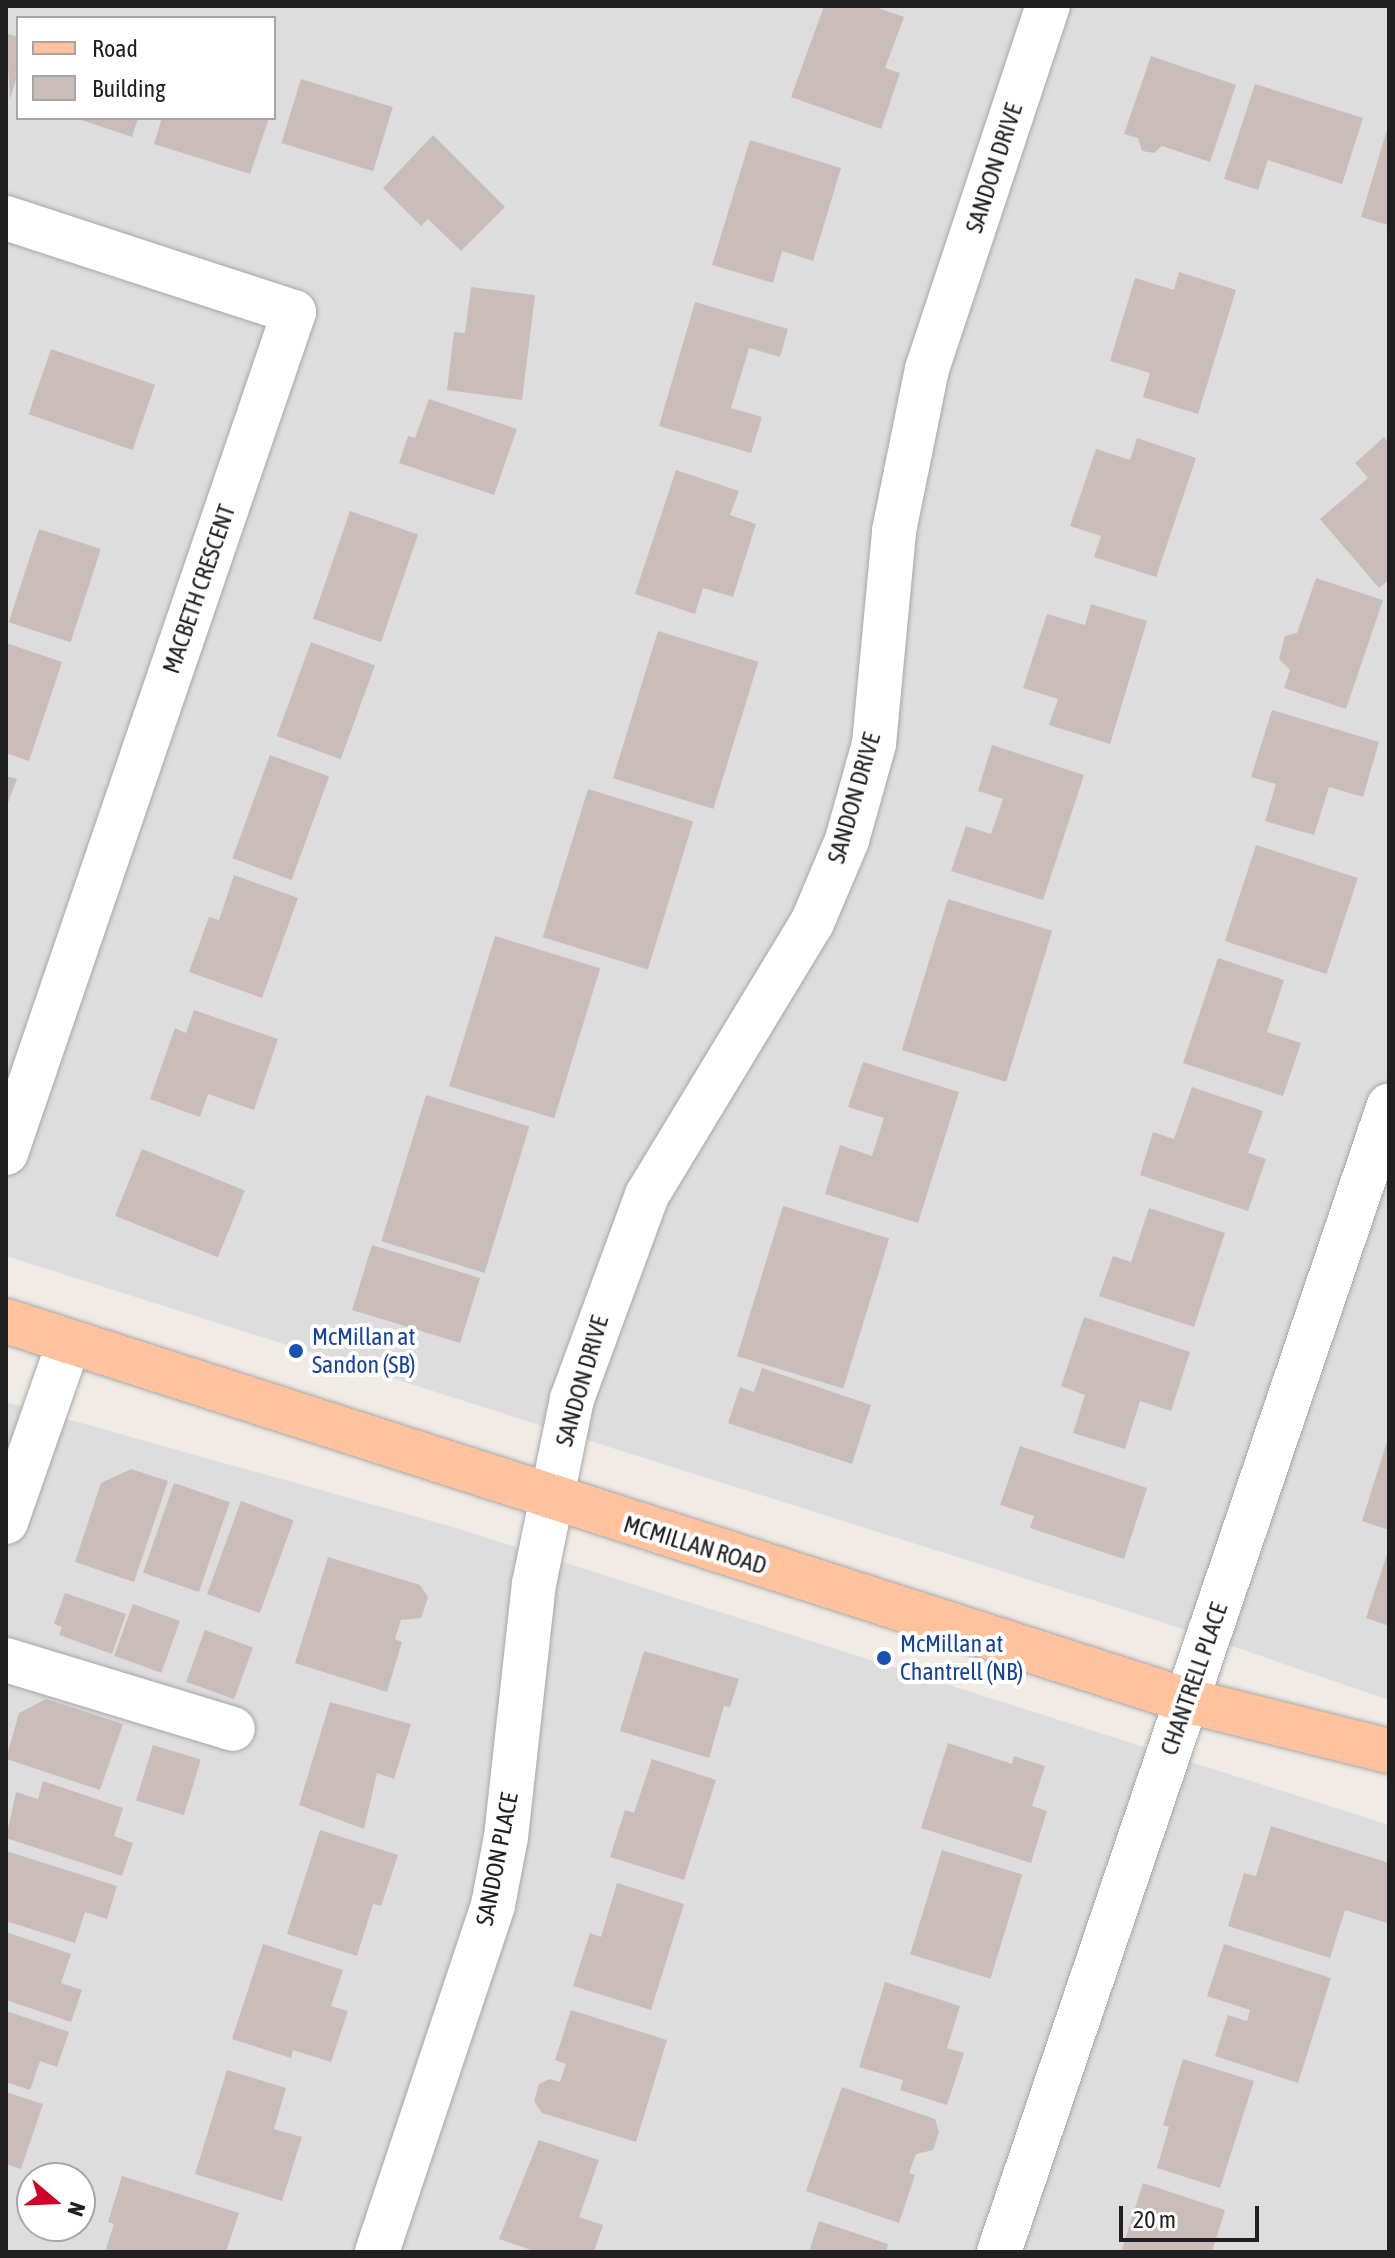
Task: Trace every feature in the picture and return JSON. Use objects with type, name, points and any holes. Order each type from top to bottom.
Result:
[{"type":"main road","name":"MCMILLAN ROAD","points":[[6,1321],[550,1499],[1188,1701],[1389,1751]]},
{"type":"street","name":"SANDON DRIVE","points":[[550,1499],[572,1399],[647,1195],[681,1130],[748,1032],[812,923],[847,840],[874,744],[894,531],[927,369],[1048,6]]},
{"type":"street","name":"MACBETH CRESCENT","points":[[6,218],[294,312],[6,1153]]},
{"type":"street","name":"CHANTRELL PLACE","points":[[999,2252],[1389,1105]]},
{"type":"street","points":[[6,1522],[69,1342]]},
{"type":"street","name":"SANDON PLACE","points":[[377,2252],[493,1905],[550,1499]]},
{"type":"street","points":[[6,1660],[233,1729]]},
{"type":"shaded area","points":[[6,6],[1389,6],[1389,1700],[1156,1620],[6,1256]]},
{"type":"shaded area","points":[[6,1402],[453,1527],[1389,1825],[1389,2252],[6,2252]]},
{"type":"building","points":[[824,6],[872,6],[904,17],[885,68],[900,73],[881,129],[791,97]]},
{"type":"building","points":[[6,33],[16,36],[16,80],[10,99]]},
{"type":"building","points":[[1151,56],[1236,85],[1210,162],[1162,146],[1154,153],[1142,151],[1138,138],[1124,134]]},
{"type":"building","points":[[301,79],[393,107],[373,171],[281,143]]},
{"type":"building","points":[[1255,84],[1363,118],[1342,184],[1268,160],[1258,190],[1224,179]]},
{"type":"building","points":[[81,120],[137,120],[132,137]]},
{"type":"building","points":[[161,120],[268,120],[250,174],[154,144]]},
{"type":"building","points":[[1389,126],[1388,225],[1361,217]]},
{"type":"building","points":[[433,135],[505,207],[461,251],[428,219],[421,226],[383,188]]},
{"type":"building","points":[[750,140],[841,168],[813,261],[782,251],[773,283],[712,265]]},
{"type":"building","points":[[1179,272],[1236,290],[1198,414],[1143,397],[1150,373],[1110,361],[1135,278],[1174,290]]},
{"type":"building","points":[[471,287],[535,295],[522,400],[447,390],[454,332],[465,333]]},
{"type":"building","points":[[695,302],[788,329],[780,357],[749,348],[731,408],[762,417],[751,453],[659,426]]},
{"type":"building","points":[[51,349],[155,385],[133,450],[29,414]]},
{"type":"building","points":[[429,399],[517,429],[494,495],[399,463],[408,436],[415,438]]},
{"type":"building","points":[[1384,437],[1389,443],[1389,580],[1379,588],[1320,519],[1368,478],[1355,463]]},
{"type":"building","points":[[1137,438],[1196,458],[1156,577],[1094,557],[1101,536],[1070,526],[1096,449],[1130,460]]},
{"type":"building","points":[[676,470],[739,491],[730,515],[756,524],[733,597],[703,588],[695,614],[635,594]]},
{"type":"building","points":[[350,511],[418,534],[381,642],[313,619]]},
{"type":"building","points":[[39,529],[101,549],[71,642],[9,622]]},
{"type":"building","points":[[1316,578],[1383,600],[1346,709],[1284,688],[1290,670],[1279,659],[1285,636],[1297,633]]},
{"type":"building","points":[[1091,604],[1147,621],[1110,744],[1049,725],[1058,699],[1023,688],[1047,614],[1085,625]]},
{"type":"building","points":[[658,631],[758,662],[713,809],[613,778]]},
{"type":"building","points":[[311,642],[375,665],[341,759],[277,736]]},
{"type":"building","points":[[6,643],[62,662],[29,761],[6,753]]},
{"type":"building","points":[[1272,710],[1379,742],[1363,797],[1329,787],[1314,835],[1265,821],[1276,784],[1251,777]]},
{"type":"building","points":[[992,745],[1084,775],[1043,900],[951,871],[966,826],[991,834],[1003,799],[978,791]]},
{"type":"building","points":[[270,755],[329,777],[292,880],[232,858]]},
{"type":"building","points":[[6,776],[17,779],[6,808]]},
{"type":"building","points":[[588,789],[693,821],[648,969],[543,937]]},
{"type":"building","points":[[1256,845],[1358,878],[1327,974],[1225,941]]},
{"type":"building","points":[[234,875],[298,898],[262,998],[189,972],[209,917],[219,920]]},
{"type":"building","points":[[948,899],[1052,931],[1006,1082],[902,1050]]},
{"type":"building","points":[[495,936],[600,968],[554,1118],[449,1086]]},
{"type":"building","points":[[1218,958],[1284,980],[1267,1032],[1301,1043],[1283,1096],[1183,1063]]},
{"type":"building","points":[[194,1010],[278,1039],[254,1110],[208,1094],[200,1117],[150,1099],[175,1028],[186,1033]]},
{"type":"building","points":[[863,1062],[959,1092],[918,1223],[825,1194],[840,1145],[872,1156],[884,1118],[848,1107]]},
{"type":"building","points":[[1192,1087],[1263,1111],[1248,1153],[1266,1159],[1248,1211],[1140,1175],[1153,1132],[1174,1139]]},
{"type":"building","points":[[426,1095],[529,1127],[485,1273],[381,1241]]},
{"type":"building","points":[[142,1149],[245,1191],[218,1257],[115,1216]]},
{"type":"building","points":[[783,1206],[889,1238],[843,1389],[737,1356]]},
{"type":"building","points":[[1149,1208],[1225,1233],[1194,1327],[1099,1296],[1113,1256],[1131,1262]]},
{"type":"building","points":[[372,1245],[480,1278],[460,1343],[352,1310]]},
{"type":"building","points":[[1084,1317],[1190,1352],[1171,1411],[1140,1401],[1125,1449],[1073,1433],[1085,1395],[1061,1386]]},
{"type":"building","points":[[762,1368],[871,1405],[852,1464],[728,1423],[740,1387],[754,1392]]},
{"type":"building","points":[[1389,1438],[1389,1530],[1362,1521]]},
{"type":"building","points":[[1020,1446],[1147,1488],[1124,1559],[1030,1528],[1034,1516],[1000,1505]]},
{"type":"building","points":[[131,1469],[168,1481],[134,1582],[75,1562],[101,1483]]},
{"type":"building","points":[[174,1483],[230,1502],[199,1592],[143,1573]]},
{"type":"building","points":[[241,1501],[294,1520],[260,1613],[207,1594]]},
{"type":"building","points":[[1389,1548],[1389,1626],[1366,1618]]},
{"type":"building","points":[[328,1557],[420,1585],[428,1597],[421,1618],[401,1620],[395,1639],[402,1642],[387,1692],[295,1663]]},
{"type":"building","points":[[65,1593],[126,1614],[112,1654],[59,1635],[62,1627],[54,1624]]},
{"type":"building","points":[[133,1604],[180,1621],[161,1673],[114,1656]]},
{"type":"building","points":[[205,1630],[253,1647],[234,1699],[186,1682]]},
{"type":"building","points":[[644,1651],[739,1679],[730,1707],[724,1706],[709,1758],[620,1731]]},
{"type":"building","points":[[46,1699],[123,1724],[100,1790],[6,1759],[19,1713]]},
{"type":"building","points":[[330,1702],[411,1724],[394,1779],[377,1773],[364,1829],[299,1805]]},
{"type":"building","points":[[948,1743],[1012,1764],[1014,1756],[1045,1766],[1032,1806],[1047,1811],[1031,1863],[921,1828]]},
{"type":"building","points":[[153,1745],[201,1760],[184,1815],[136,1800]]},
{"type":"building","points":[[652,1759],[716,1780],[684,1880],[610,1857],[625,1810],[634,1813]]},
{"type":"building","points":[[43,1781],[123,1808],[114,1836],[133,1843],[122,1876],[6,1838],[16,1792],[38,1799]]},
{"type":"building","points":[[1271,1826],[1389,1863],[1387,1923],[1345,1910],[1330,1958],[1228,1926],[1244,1873],[1256,1876]]},
{"type":"building","points":[[320,1830],[398,1855],[381,1906],[373,1904],[357,1956],[287,1934]]},
{"type":"building","points":[[942,1850],[1022,1875],[990,1979],[910,1954]]},
{"type":"building","points":[[6,1851],[117,1886],[107,1919],[85,1912],[75,1943],[6,1921]]},
{"type":"building","points":[[617,1883],[684,1904],[651,2010],[573,1986],[590,1933],[601,1937]]},
{"type":"building","points":[[6,1932],[71,1954],[61,1983],[82,1990],[71,2022],[6,2000]]},
{"type":"building","points":[[263,1944],[343,1970],[331,2006],[348,2011],[331,2062],[293,2050],[291,2058],[232,2039]]},
{"type":"building","points":[[1224,1944],[1331,1978],[1298,2083],[1215,2056],[1228,2015],[1247,2021],[1250,2010],[1207,1996]]},
{"type":"building","points":[[885,1982],[960,2006],[947,2048],[964,2053],[947,2105],[900,2090],[903,2080],[859,2067]]},
{"type":"building","points":[[571,2010],[667,2040],[636,2142],[542,2113],[534,2101],[539,2084],[550,2079],[560,2082],[566,2064],[555,2060]]},
{"type":"building","points":[[6,2011],[69,2032],[57,2067],[40,2061],[30,2090],[6,2082]]},
{"type":"building","points":[[1183,2059],[1254,2081],[1220,2188],[1157,2168],[1169,2127],[1163,2125]]},
{"type":"building","points":[[227,2070],[286,2088],[274,2129],[302,2137],[282,2201],[195,2174]]},
{"type":"building","points":[[842,2087],[935,2119],[939,2132],[933,2150],[916,2154],[909,2173],[915,2175],[899,2223],[806,2191]]},
{"type":"building","points":[[6,2092],[43,2104],[23,2162],[16,2162],[16,2167],[6,2164]]},
{"type":"building","points":[[539,2140],[599,2160],[579,2217],[603,2225],[594,2252],[537,2252],[499,2239]]},
{"type":"building","points":[[122,2176],[239,2213],[226,2252],[105,2252],[114,2224],[108,2222]]},
{"type":"building","points":[[1143,2183],[1225,2210],[1212,2252],[1121,2252]]},
{"type":"building","points":[[819,2221],[888,2244],[886,2252],[809,2252]]},
{"type":"place","name":"McMillan at Sandon (SB)","points":[[296,1351]]},
{"type":"place","name":"McMillan at Chantrell (NB)","points":[[884,1658]]}]
